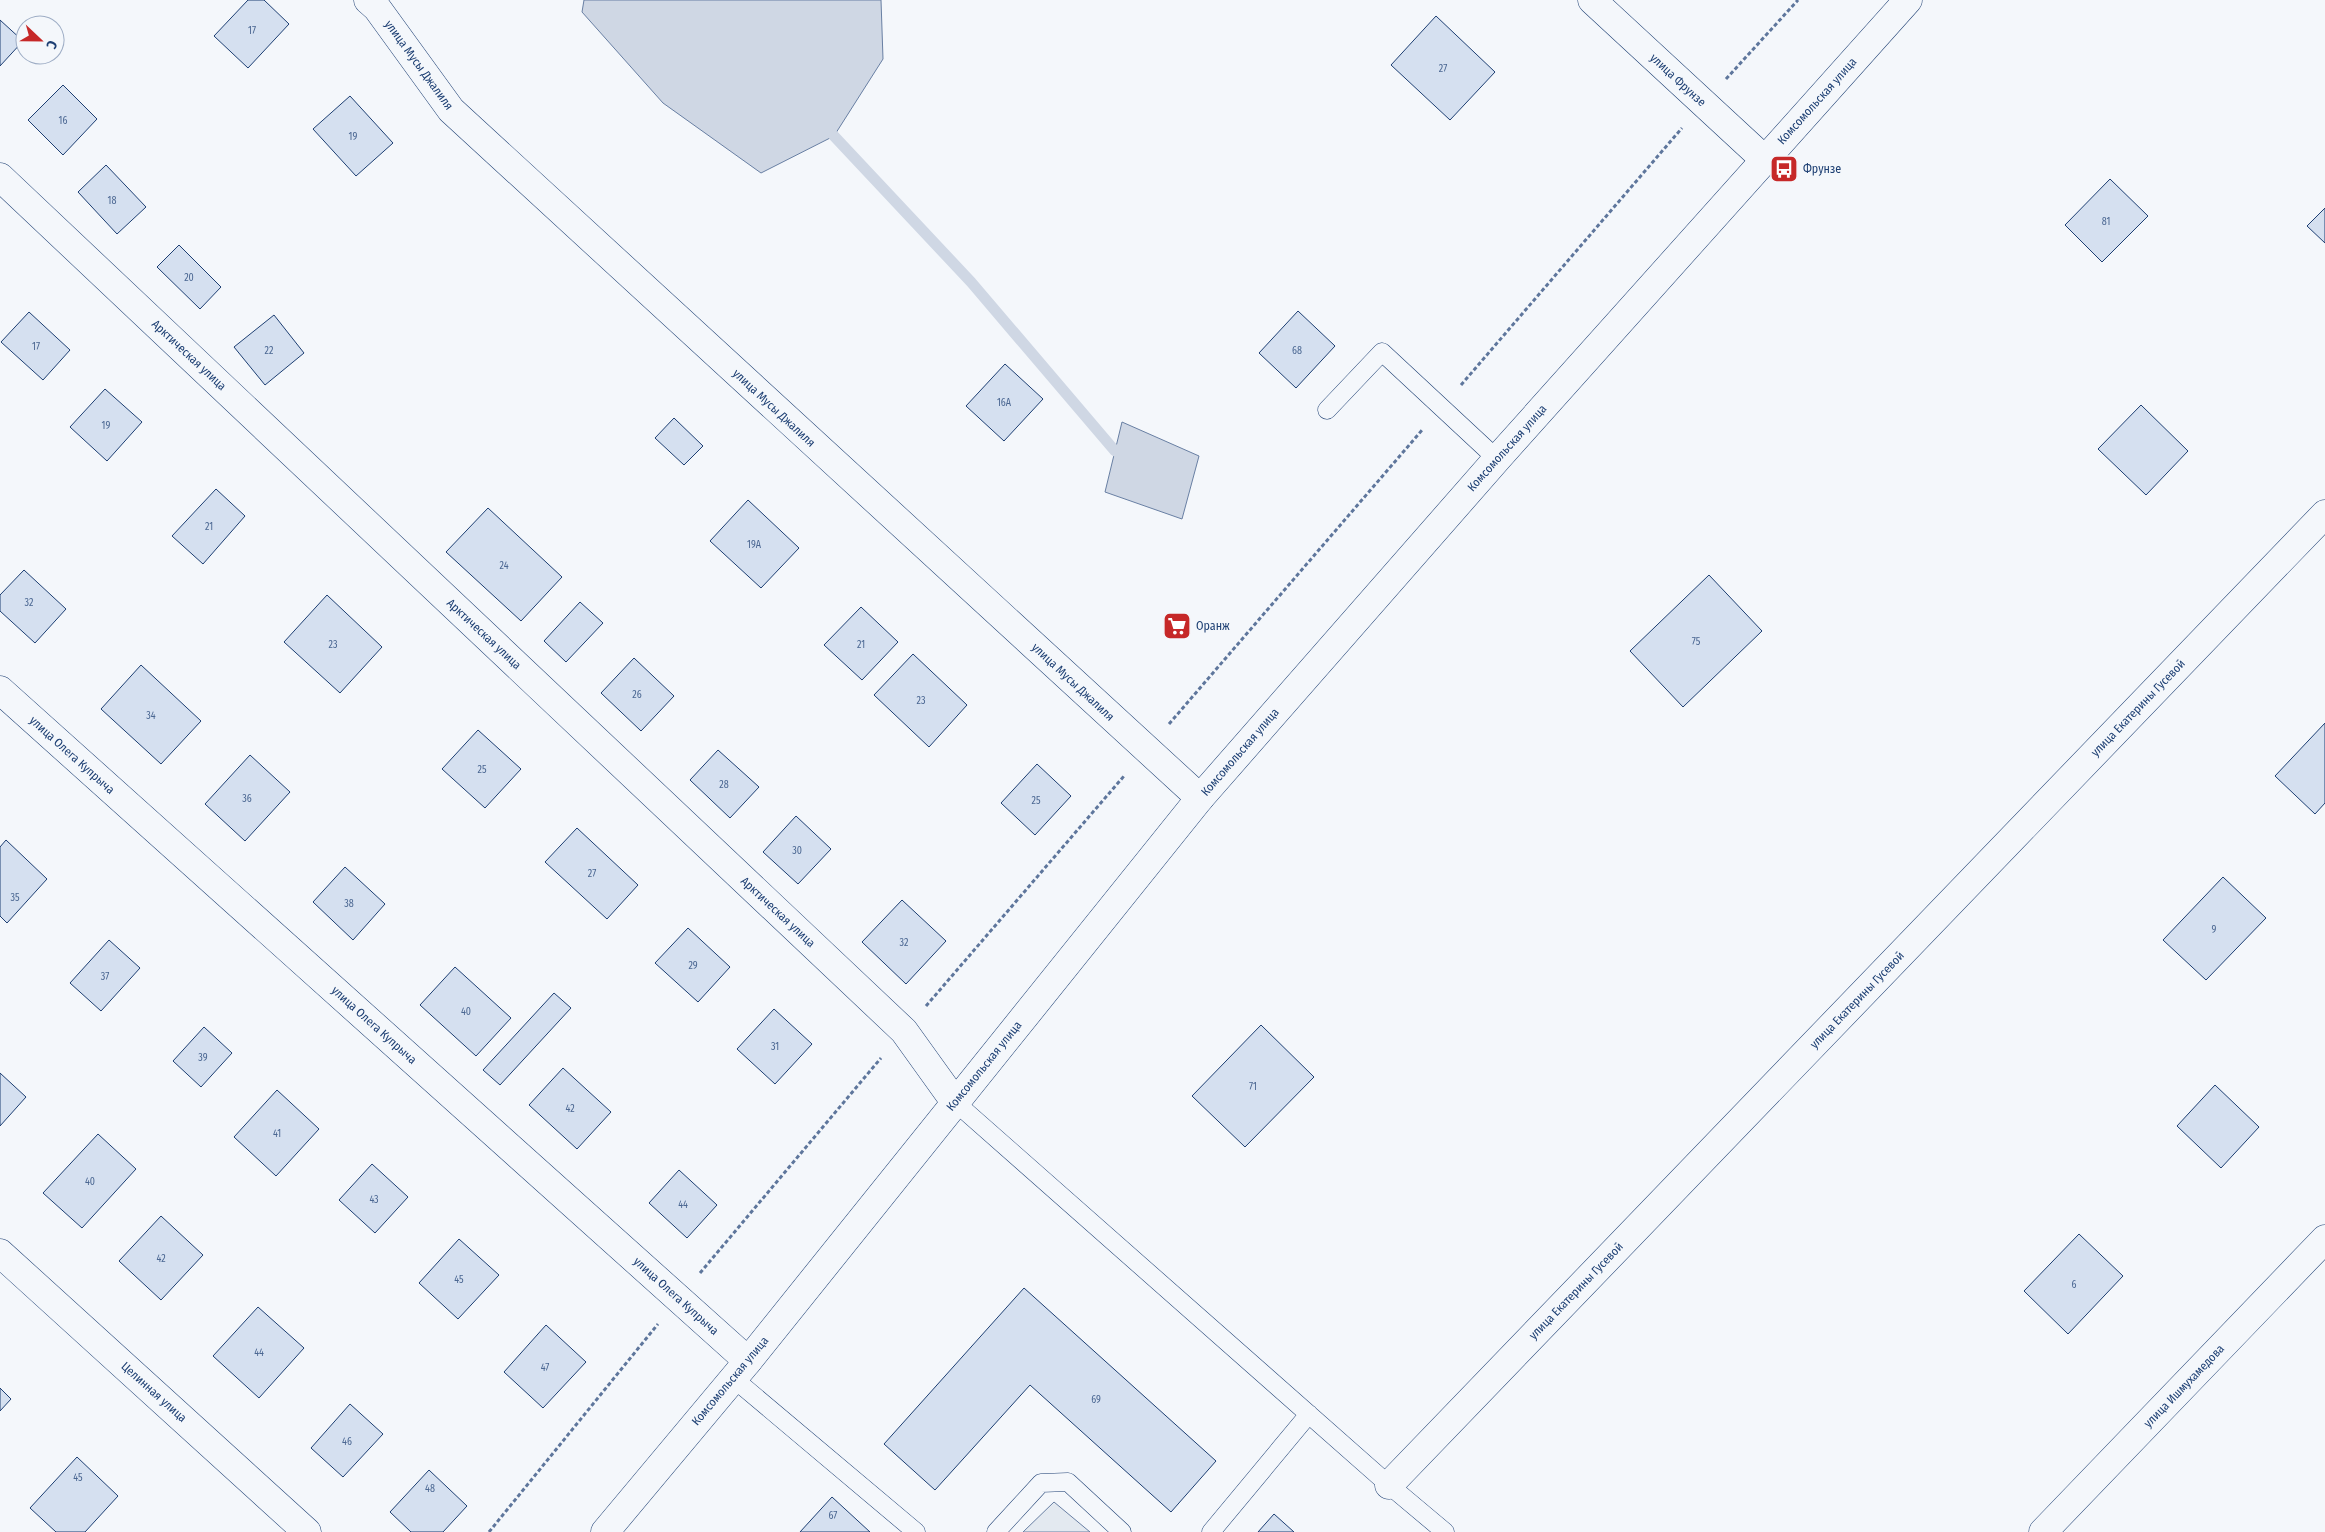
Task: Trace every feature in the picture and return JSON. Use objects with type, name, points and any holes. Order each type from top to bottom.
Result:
[{"type":"street","name":"улица Мусы Джалиля","points":[[368,0],[377,8],[451,110],[1200,798]]},
{"type":"street","name":"улица Фрунзе","points":[[1592,0],[1765,160]]},
{"type":"street","name":"Комсомольская улица","points":[[605,1532],[741,1369],[1200,798],[1497,459],[1908,0]]},
{"type":"street","name":"Арктическая улица","points":[[0,176],[904,1031],[955,1102]]},
{"type":"street","name":"улица Екатерины Гусевой","points":[[1389,1485],[2325,514]]},
{"type":"street","name":"улица Олега Купрыча","points":[[0,690],[741,1369]]},
{"type":"street","name":"улица Ишмухамедова","points":[[2043,1532],[2325,1239]]},
{"type":"street","name":"Целинная улица","points":[[0,1252],[307,1532]]},
{"type":"lane","points":[[1326,410],[1382,352],[1497,459]]},
{"type":"lane","points":[[955,1102],[1389,1485],[1445,1532]]},
{"type":"lane","points":[[741,1369],[916,1532]]},
{"type":"lane","points":[[1210,1532],[1309,1414]]},
{"type":"lane","points":[[996,1532],[1041,1483],[1068,1482],[1122,1532]]},
{"type":"shaded area","points":[[584,0],[881,0],[883,59],[834,136],[761,173],[663,103],[582,12]]},
{"type":"shaded area","points":[[1122,422],[1199,456],[1182,519],[1105,492]]},
{"type":"shaded area","points":[[1054,1502],[1090,1532],[1023,1532]]},
{"type":"building","points":[[248,0],[264,0],[289,24],[248,68],[214,36]]},
{"type":"building","points":[[1436,16],[1495,72],[1450,120],[1391,65]]},
{"type":"building","points":[[0,20],[15,34],[15,50],[0,66]]},
{"type":"building","points":[[63,85],[97,119],[63,155],[28,120]]},
{"type":"building","points":[[350,96],[393,143],[356,176],[313,129]]},
{"type":"building","points":[[106,165],[146,207],[117,234],[78,192]]},
{"type":"building","points":[[2110,179],[2148,216],[2102,262],[2065,225]]},
{"type":"building","points":[[2325,208],[2325,243],[2307,226]]},
{"type":"building","points":[[179,245],[221,287],[200,309],[157,267]]},
{"type":"building","points":[[1298,311],[1335,346],[1296,388],[1259,353]]},
{"type":"building","points":[[29,312],[70,350],[43,380],[1,342]]},
{"type":"building","points":[[274,315],[304,353],[265,385],[234,347]]},
{"type":"building","points":[[1005,364],[1043,399],[1004,441],[966,406]]},
{"type":"building","points":[[105,389],[142,422],[107,461],[70,427]]},
{"type":"building","points":[[2141,405],[2188,451],[2146,495],[2098,449]]},
{"type":"building","points":[[674,418],[703,446],[684,465],[655,438]]},
{"type":"building","points":[[216,489],[245,516],[203,564],[172,536]]},
{"type":"building","points":[[748,500],[799,548],[761,588],[710,541]]},
{"type":"building","points":[[488,508],[562,577],[521,621],[446,552]]},
{"type":"building","points":[[24,570],[66,609],[35,643],[0,611],[0,595]]},
{"type":"building","points":[[1709,575],[1762,631],[1683,707],[1630,651]]},
{"type":"building","points":[[327,595],[382,647],[340,693],[284,642]]},
{"type":"building","points":[[580,602],[603,623],[566,662],[544,641]]},
{"type":"building","points":[[861,607],[898,642],[862,680],[824,645]]},
{"type":"building","points":[[913,654],[967,705],[929,747],[874,695]]},
{"type":"building","points":[[634,658],[674,696],[641,731],[601,693]]},
{"type":"building","points":[[141,665],[201,721],[161,764],[101,709]]},
{"type":"building","points":[[2325,723],[2325,803],[2315,814],[2275,776]]},
{"type":"building","points":[[478,730],[521,769],[485,808],[442,769]]},
{"type":"building","points":[[718,750],[759,787],[730,818],[690,780]]},
{"type":"building","points":[[250,755],[290,792],[245,841],[205,804]]},
{"type":"building","points":[[1037,764],[1071,796],[1035,835],[1001,803]]},
{"type":"building","points":[[796,816],[831,849],[798,884],[763,852]]},
{"type":"building","points":[[577,828],[638,885],[607,919],[545,862]]},
{"type":"building","points":[[6,840],[47,879],[7,923],[0,916],[0,847]]},
{"type":"building","points":[[345,867],[385,904],[353,940],[313,902]]},
{"type":"building","points":[[2223,877],[2266,918],[2206,980],[2163,940]]},
{"type":"building","points":[[902,900],[946,941],[906,984],[862,942]]},
{"type":"building","points":[[688,928],[730,967],[698,1002],[655,963]]},
{"type":"building","points":[[109,940],[140,968],[101,1011],[70,983]]},
{"type":"building","points":[[455,967],[511,1018],[476,1056],[420,1005]]},
{"type":"building","points":[[554,993],[571,1008],[500,1085],[483,1070]]},
{"type":"building","points":[[774,1009],[812,1044],[775,1084],[737,1049]]},
{"type":"building","points":[[1261,1025],[1314,1077],[1245,1147],[1192,1096]]},
{"type":"building","points":[[204,1027],[232,1053],[201,1087],[173,1061]]},
{"type":"building","points":[[563,1068],[611,1112],[577,1149],[529,1105]]},
{"type":"building","points":[[0,1073],[26,1097],[0,1126]]},
{"type":"building","points":[[2215,1085],[2259,1127],[2221,1168],[2177,1126]]},
{"type":"building","points":[[277,1090],[319,1129],[276,1176],[234,1137]]},
{"type":"building","points":[[98,1134],[136,1169],[82,1228],[43,1193]]},
{"type":"building","points":[[372,1164],[408,1197],[375,1233],[339,1200]]},
{"type":"building","points":[[679,1170],[717,1205],[687,1238],[649,1203]]},
{"type":"building","points":[[161,1216],[203,1255],[161,1300],[119,1261]]},
{"type":"building","points":[[2079,1234],[2123,1276],[2068,1334],[2024,1291]]},
{"type":"building","points":[[459,1239],[499,1275],[458,1319],[419,1283]]},
{"type":"building","points":[[1024,1288],[1216,1461],[1171,1512],[1030,1385],[935,1490],[884,1444]]},
{"type":"building","points":[[258,1307],[304,1348],[259,1398],[213,1356]]},
{"type":"building","points":[[546,1325],[586,1362],[543,1408],[504,1372]]},
{"type":"building","points":[[0,1388],[11,1399],[0,1411]]},
{"type":"building","points":[[350,1404],[383,1434],[343,1477],[311,1448]]},
{"type":"building","points":[[77,1457],[118,1496],[85,1532],[56,1532],[30,1508]]},
{"type":"building","points":[[429,1470],[467,1506],[443,1532],[411,1532],[390,1512]]},
{"type":"building","points":[[832,1497],[870,1532],[800,1532]]},
{"type":"building","points":[[1274,1514],[1294,1532],[1258,1532]]},
{"type":"waterway","points":[[834,136],[971,282],[1115,451]]},
{"type":"place","name":"Фрунзе","points":[[1784,169]]},
{"type":"place","name":"Оранж","points":[[1177,626]]}]
